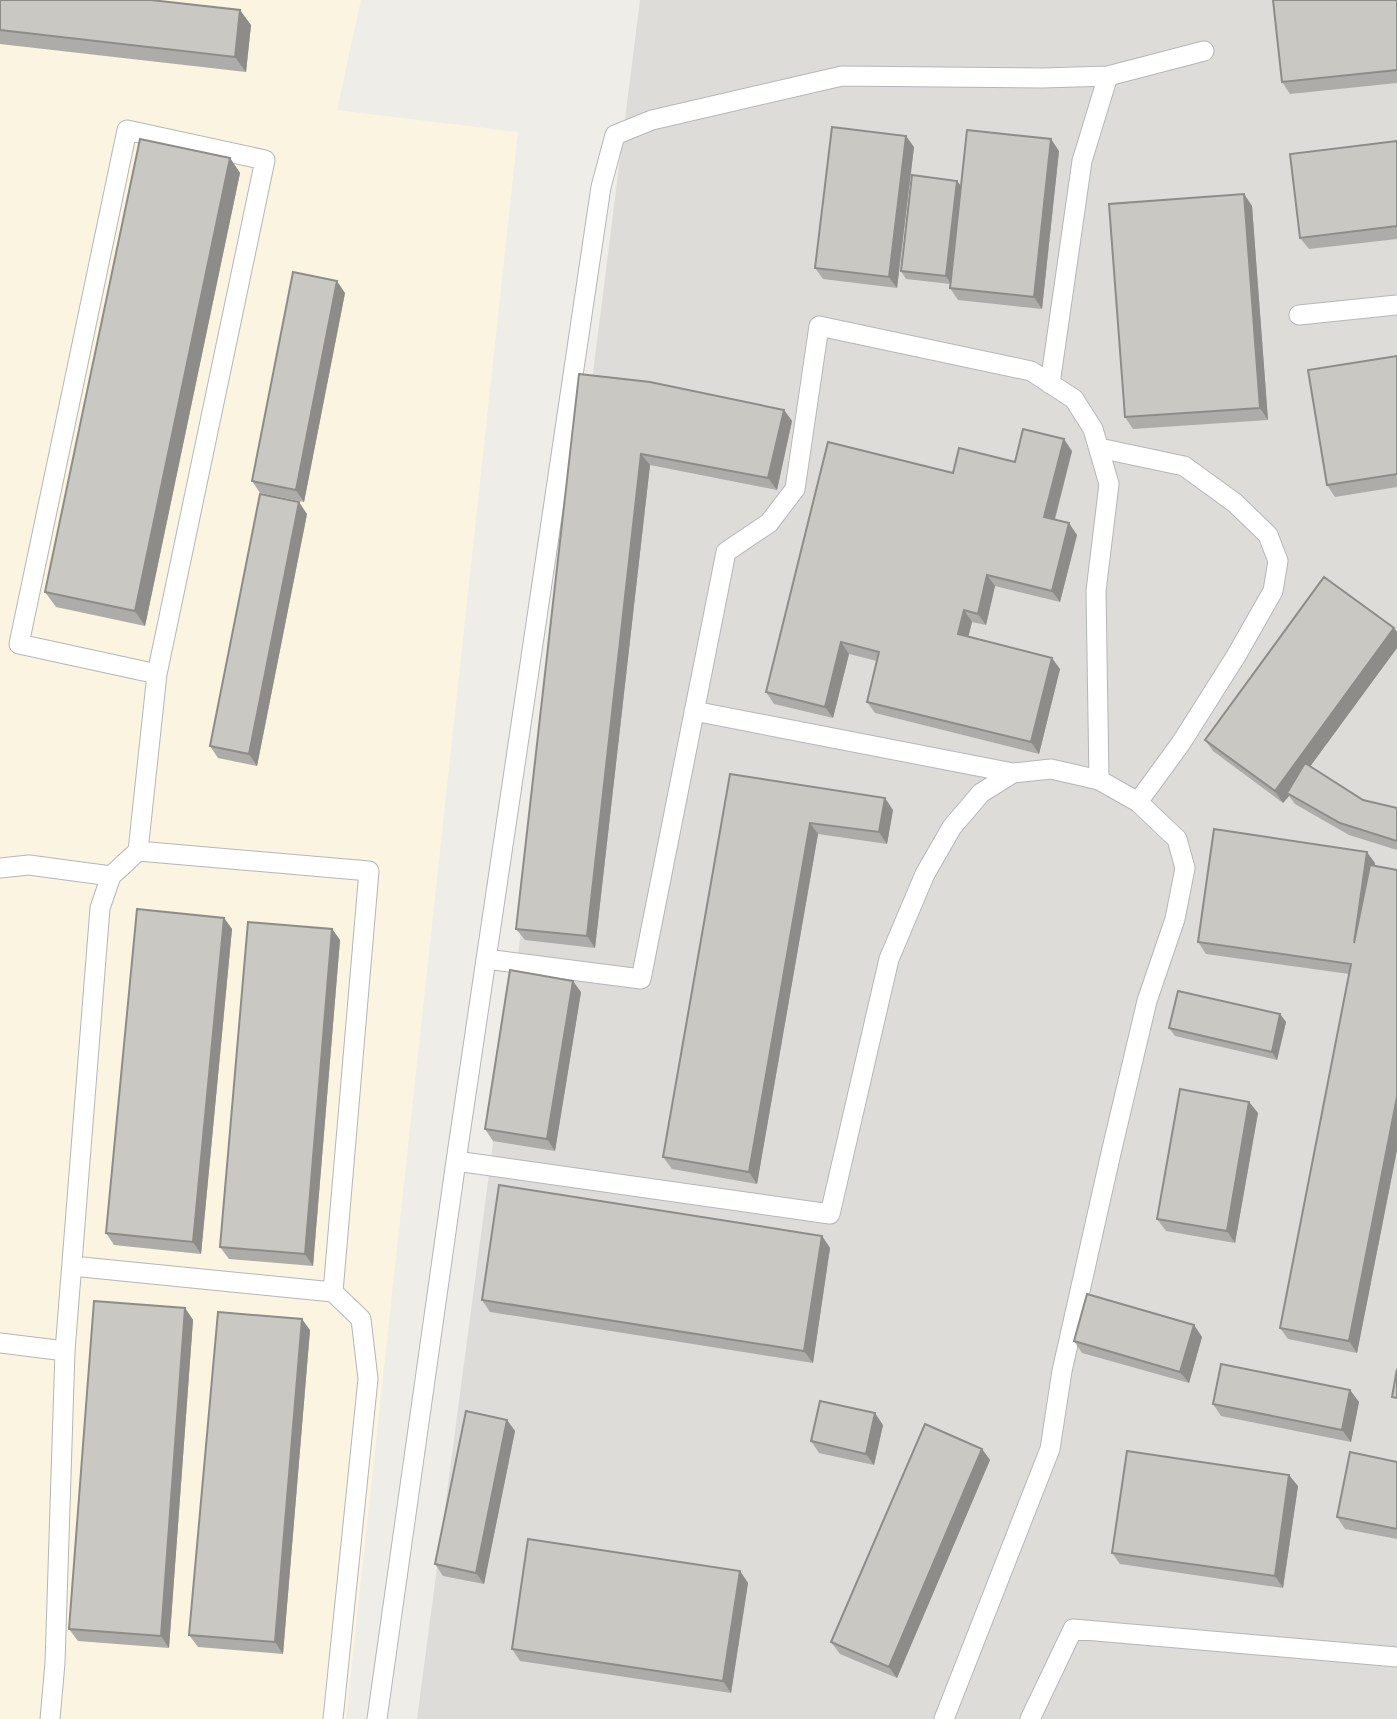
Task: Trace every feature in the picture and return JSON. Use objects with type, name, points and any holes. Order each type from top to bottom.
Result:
[{"type":"lane","points":[[377,1719],[456,1161],[601,187],[615,135],[652,120],[842,76],[1108,76],[1204,51]]},
{"type":"lane","points":[[1051,384],[1082,161],[1108,76]]},
{"type":"lane","points":[[50,1719],[55,1663],[65,1351],[100,908],[111,876],[138,851],[157,674],[265,160],[127,130],[19,644],[157,674]]},
{"type":"lane","points":[[1299,315],[1397,305]]},
{"type":"lane","points":[[486,959],[641,979],[726,552],[769,523],[795,489],[819,326],[1031,371],[1074,399],[1093,429],[1109,484],[1096,591],[1099,780]]},
{"type":"lane","points":[[1099,448],[1184,466],[1235,503],[1268,535],[1278,561],[1273,591],[1236,656],[1181,743],[1138,802]]},
{"type":"lane","points":[[694,711],[1013,774],[1051,769],[1099,780],[1138,802],[1177,839],[1185,868],[1175,919],[1141,1027],[1062,1370],[1050,1449],[944,1719]]},
{"type":"lane","points":[[456,1161],[830,1214],[888,959],[925,874],[952,827],[981,793],[1013,774]]},
{"type":"lane","points":[[138,851],[369,871],[333,1292]]},
{"type":"lane","points":[[0,868],[29,865],[111,876]]},
{"type":"lane","points":[[72,1266],[333,1292],[362,1319],[368,1379],[333,1719]]},
{"type":"lane","points":[[0,1343],[65,1351]]},
{"type":"lane","points":[[1030,1719],[1073,1629],[1397,1657]]},
{"type":"shaded area","points":[[0,0],[361,0],[337,110],[518,132],[346,1719],[0,1719]]},
{"type":"shaded area","points":[[640,0],[1397,0],[1397,1719],[417,1719],[553,690]]},
{"type":"building","points":[[0,0],[151,0],[240,10],[235,57],[0,30]]},
{"type":"building","points":[[1273,0],[1397,0],[1397,70],[1282,82]]},
{"type":"building","points":[[832,127],[906,136],[889,277],[815,268]]},
{"type":"building","points":[[967,130],[1051,139],[1034,297],[950,288]]},
{"type":"building","points":[[140,139],[230,158],[135,611],[45,592]]},
{"type":"building","points":[[1397,141],[1397,226],[1300,238],[1290,154]]},
{"type":"building","points":[[912,175],[957,181],[946,276],[901,271]]},
{"type":"building","points":[[1244,194],[1260,408],[1125,417],[1109,204]]},
{"type":"building","points":[[293,272],[337,281],[296,490],[252,481]]},
{"type":"building","points":[[1397,356],[1397,474],[1327,485],[1308,370]]},
{"type":"building","points":[[579,374],[650,382],[784,410],[768,478],[641,454],[587,936],[516,929]]},
{"type":"building","points":[[1023,429],[1064,439],[1044,517],[1069,523],[1052,591],[987,575],[978,614],[964,610],[958,634],[1052,658],[1031,742],[867,702],[879,652],[841,642],[825,707],[766,692],[828,442],[953,473],[959,448],[1015,462]]},
{"type":"building","points":[[260,494],[299,502],[249,754],[210,746]]},
{"type":"building","points":[[1324,577],[1394,628],[1275,791],[1205,740]]},
{"type":"building","points":[[1305,763],[1363,800],[1397,808],[1397,841],[1340,823],[1287,793]]},
{"type":"building","points":[[730,774],[885,798],[879,832],[810,823],[749,1172],[663,1157]]},
{"type":"building","points":[[1214,829],[1367,852],[1354,943],[1370,865],[1397,870],[1397,1097],[1349,1341],[1280,1328],[1351,964],[1198,942]]},
{"type":"building","points":[[137,909],[224,918],[193,1242],[106,1233]]},
{"type":"building","points":[[248,922],[332,929],[305,1254],[220,1247]]},
{"type":"building","points":[[510,970],[573,981],[547,1139],[485,1129]]},
{"type":"building","points":[[1178,991],[1280,1014],[1272,1052],[1169,1028]]},
{"type":"building","points":[[1180,1089],[1249,1102],[1227,1231],[1157,1219]]},
{"type":"building","points":[[499,1185],[822,1236],[804,1351],[482,1300]]},
{"type":"building","points":[[1087,1294],[1194,1325],[1180,1372],[1074,1341]]},
{"type":"building","points":[[94,1301],[185,1308],[161,1636],[69,1629]]},
{"type":"building","points":[[218,1312],[302,1319],[275,1642],[189,1635]]},
{"type":"building","points":[[1221,1364],[1350,1390],[1342,1430],[1213,1404]]},
{"type":"building","points":[[1397,1369],[1397,1398],[1392,1397]]},
{"type":"building","points":[[820,1401],[875,1413],[866,1454],[811,1441]]},
{"type":"building","points":[[466,1411],[507,1420],[476,1573],[435,1564]]},
{"type":"building","points":[[925,1424],[982,1449],[889,1667],[831,1642]]},
{"type":"building","points":[[1127,1451],[1289,1475],[1275,1576],[1112,1553]]},
{"type":"building","points":[[1350,1452],[1397,1462],[1397,1529],[1337,1517]]},
{"type":"building","points":[[528,1539],[740,1571],[723,1681],[512,1649]]}]
